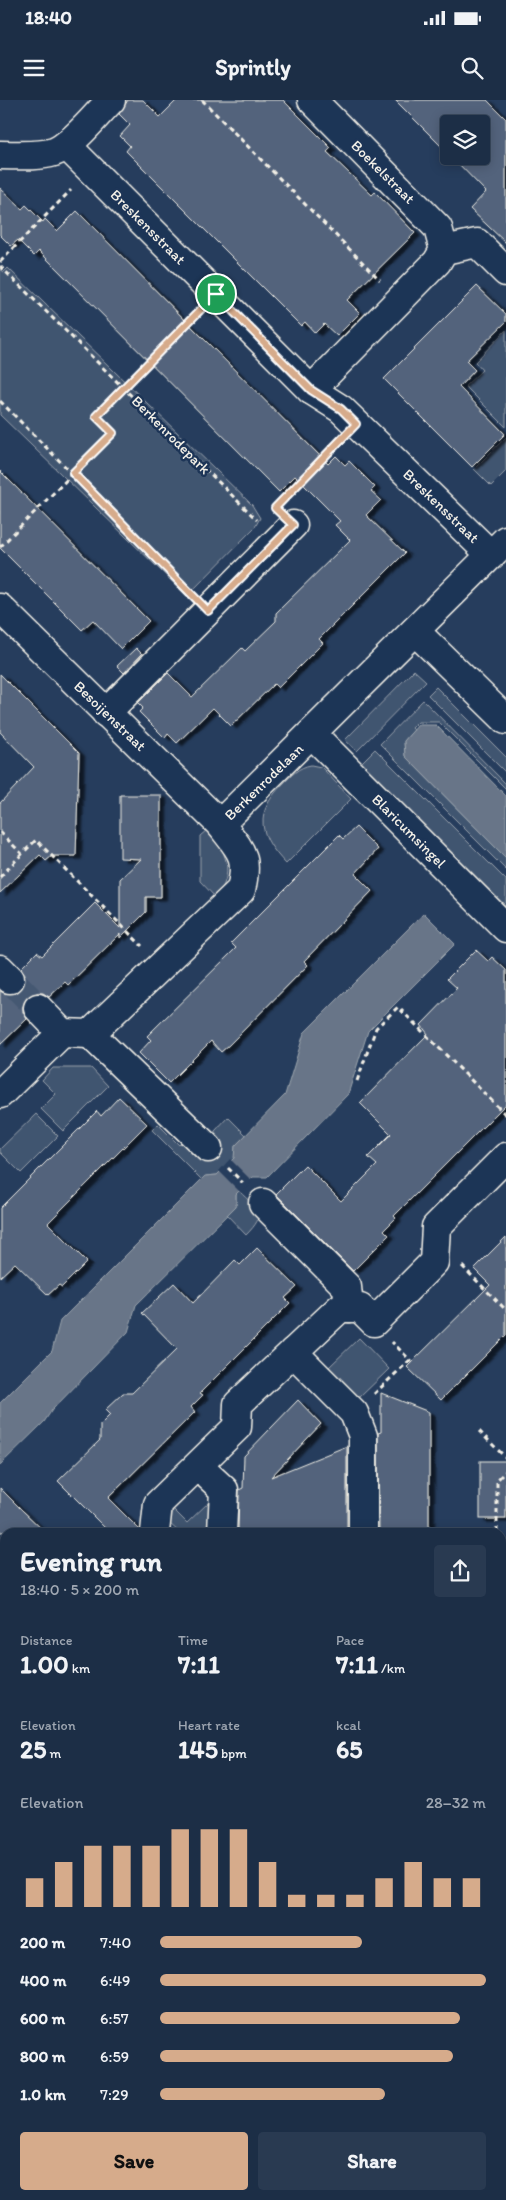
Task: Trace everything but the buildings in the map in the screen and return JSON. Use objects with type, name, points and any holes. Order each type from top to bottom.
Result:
[{"type":"street","points":[[0,154],[55,152],[66,145],[111,100]]},
{"type":"street","name":"Boekelstraat","points":[[312,100],[438,228],[444,250]]},
{"type":"street","name":"Breskensstraat","points":[[66,145],[311,390],[341,409],[499,548]]},
{"type":"street","points":[[311,390],[437,262],[444,250],[477,243],[506,272]]},
{"type":"street","points":[[106,713],[285,533]]},
{"type":"street","name":"Berkenrodelaan","points":[[90,1034],[241,890],[245,871],[243,853],[220,824],[499,548]]},
{"type":"street","name":"Besoijenstraat","points":[[0,608],[220,824]]},
{"type":"street","points":[[415,631],[506,720]]},
{"type":"street","name":"Blaricumsingel","points":[[312,734],[506,928]]},
{"type":"street","points":[[38,1008],[62,1033],[90,1034],[208,1148]]},
{"type":"street","points":[[0,1094],[62,1033]]},
{"type":"street","points":[[159,1528],[158,1504],[237,1427],[238,1404],[340,1308],[360,1308],[374,1322],[434,1262],[436,1227],[506,1157]]},
{"type":"street","points":[[263,1203],[347,1287],[349,1308]]},
{"type":"street","points":[[293,1352],[354,1413],[362,1436],[363,1528]]},
{"type":"street","points":[[198,1466],[224,1490],[222,1528]]},
{"type":"path","points":[[202,100],[400,300]]},
{"type":"path","points":[[0,264],[91,169]]},
{"type":"path","name":"Berkenrodepark","points":[[0,264],[123,388],[285,533]]},
{"type":"path","points":[[0,547],[113,433],[96,416],[216,294]]},
{"type":"path","points":[[0,401],[208,611]]},
{"type":"path","points":[[285,533],[275,508],[356,424]]},
{"type":"path","points":[[0,832],[22,854]]},
{"type":"path","points":[[0,877],[36,840],[162,965]]},
{"type":"path","points":[[357,1081],[376,1028],[398,1006],[506,1115]]},
{"type":"path","points":[[208,1148],[263,1203]]},
{"type":"path","points":[[434,1262],[458,1262],[506,1310]]},
{"type":"path","points":[[354,1413],[410,1360],[374,1322]]},
{"type":"path","points":[[479,1431],[506,1458]]},
{"type":"path","points":[[497,1528],[497,1480],[506,1471]]},
{"type":"shaded area","points":[[8,268],[252,505],[260,518],[255,527],[187,596],[0,415],[0,269],[4,272]]},
{"type":"shaded area","points":[[506,330],[506,427],[465,386],[482,370],[475,362]]},
{"type":"shaded area","points":[[506,437],[506,471],[491,486],[474,469]]},
{"type":"shaded area","points":[[414,670],[426,681],[357,751],[345,740]]},
{"type":"shaded area","points":[[436,687],[506,757],[506,773],[428,695]]},
{"type":"shaded area","points":[[423,700],[506,784],[506,789],[439,722],[418,722],[412,728],[414,730],[404,741],[405,756],[506,858],[506,870],[380,744]]},
{"type":"shaded area","points":[[418,725],[436,725],[506,796],[506,858],[405,756],[404,741]]},
{"type":"shaded area","points":[[375,749],[506,880],[506,910],[360,764]]},
{"type":"shaded area","points":[[311,765],[321,767],[351,799],[286,864],[270,844],[265,834],[263,825],[264,815],[273,795],[283,784],[299,770]]},
{"type":"shaded area","points":[[207,830],[220,846],[226,862],[225,880],[216,898],[200,881],[200,836]]},
{"type":"shaded area","points":[[424,913],[455,944],[368,1031],[348,1094],[267,1177],[253,1177],[236,1194],[236,1206],[136,1305],[128,1332],[52,1410],[44,1422],[0,1465],[0,1403],[52,1351],[60,1321],[205,1176],[217,1175],[234,1158],[235,1146],[285,1095],[304,1033]]},
{"type":"shaded area","points":[[53,1068],[91,1068],[108,1086],[63,1131],[41,1109],[56,1094],[42,1080]]},
{"type":"shaded area","points":[[36,1114],[58,1136],[21,1173],[0,1152],[0,1149]]},
{"type":"shaded area","points":[[228,1117],[246,1135],[235,1146],[235,1158],[217,1175],[206,1176],[202,1180],[152,1130],[158,1124],[179,1145],[185,1139],[213,1137],[215,1131]]},
{"type":"shaded area","points":[[239,1191],[258,1212],[257,1222],[246,1235],[227,1215],[236,1206],[236,1194]]},
{"type":"shaded area","points":[[359,1338],[389,1369],[358,1399],[328,1368]]},
{"type":"shaded area","points":[[209,1502],[213,1506],[211,1528],[175,1528],[169,1523],[173,1509],[187,1523]]},
{"type":"pier","points":[[230,1159],[252,1181],[241,1193],[219,1171]]},
{"type":"tunnel","points":[[10,979],[38,1008]]},
{"type":"route","points":[[216,294],[311,390],[341,409],[356,424],[275,508],[293,525],[208,611],[73,473],[113,433],[96,416],[216,294]]}]
